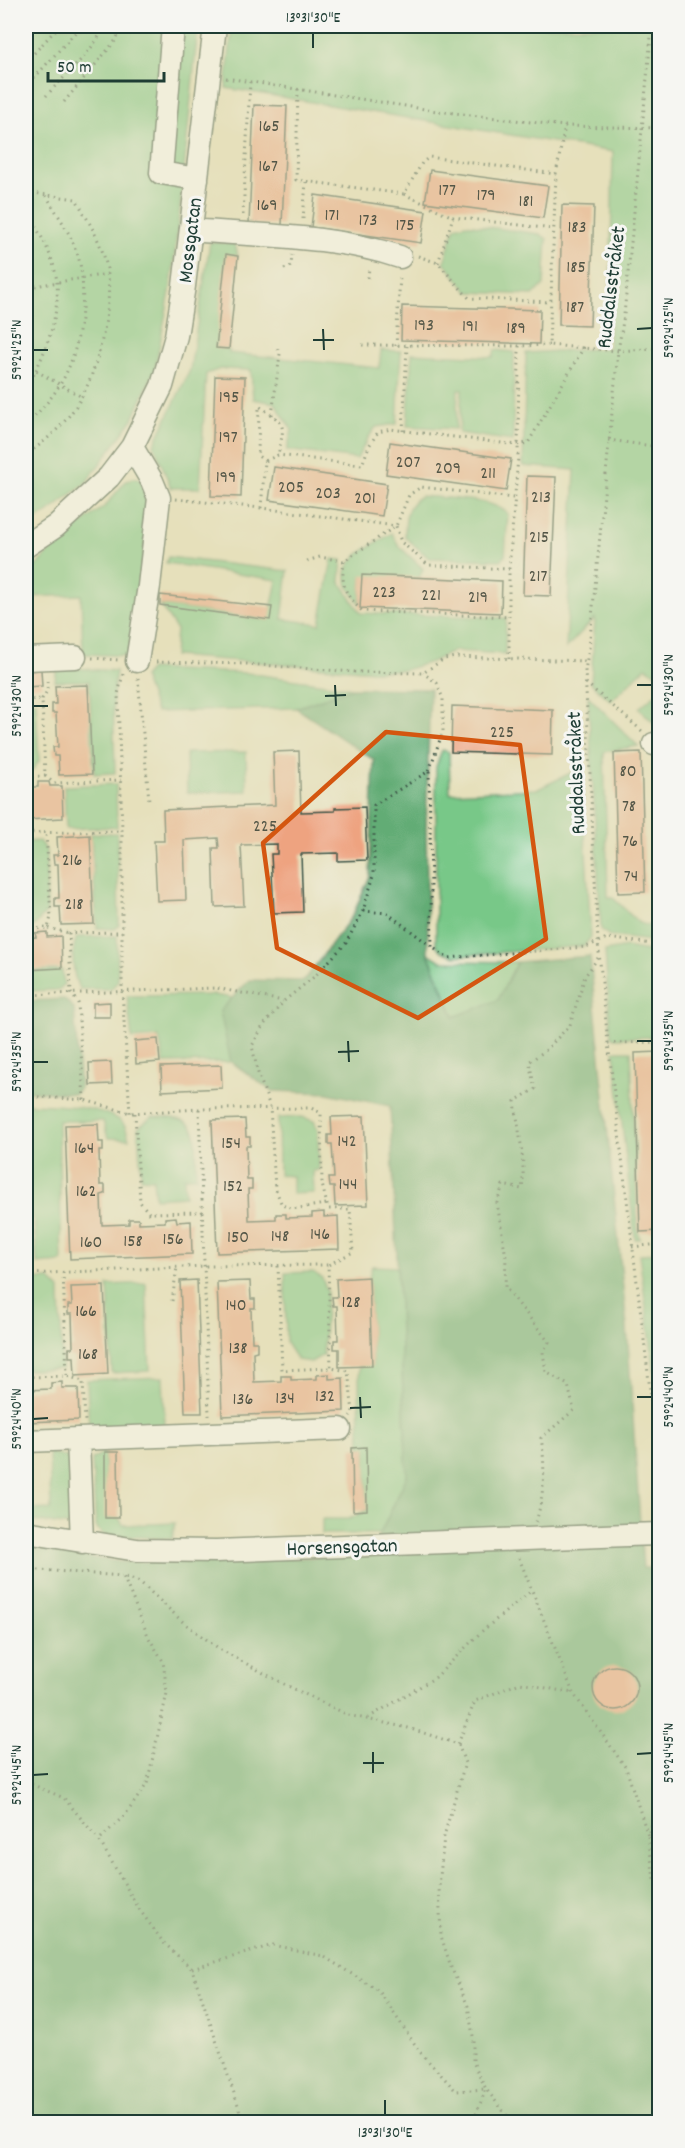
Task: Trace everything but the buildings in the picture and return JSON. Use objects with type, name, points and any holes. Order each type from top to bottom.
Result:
[{"type":"street","points":[[173,26],[161,173],[197,179]]},
{"type":"street","name":"Mossgatan","points":[[26,546],[56,526],[108,477],[132,447],[162,386],[176,336],[215,26]]},
{"type":"street","points":[[191,230],[371,247],[400,257]]},
{"type":"street","points":[[131,661],[149,586],[159,498],[132,447]]},
{"type":"street","points":[[36,658],[75,657]]},
{"type":"street","points":[[26,1441],[340,1429]]},
{"type":"street","points":[[82,1439],[82,1542]]},
{"type":"street","name":"Horsensgatan","points":[[26,1532],[137,1550],[216,1551],[627,1535],[657,1526]]},
{"type":"path","points":[[26,62],[59,26]]},
{"type":"path","points":[[26,87],[81,26]]},
{"type":"path","points":[[46,96],[82,57],[102,32],[104,26]]},
{"type":"path","points":[[64,102],[116,40],[122,26]]},
{"type":"path","name":"Ruddalsstråket","points":[[652,26],[624,315],[608,440],[586,683],[598,942],[608,1043],[651,1395],[656,1456],[657,1526]]},
{"type":"path","points":[[210,76],[437,111],[565,126],[659,129]]},
{"type":"path","points":[[242,234],[250,82]]},
{"type":"path","points":[[298,89],[296,180],[404,194],[453,217],[553,229]]},
{"type":"path","points":[[549,345],[556,174],[565,126]]},
{"type":"path","points":[[404,194],[422,163],[429,157],[556,174]]},
{"type":"path","points":[[302,239],[306,182]]},
{"type":"path","points":[[26,192],[76,199],[101,249],[108,274],[108,314],[94,372],[82,398],[63,423],[43,443],[26,455]]},
{"type":"path","points":[[26,424],[60,385],[70,364],[80,321],[83,278],[78,256],[46,195]]},
{"type":"path","points":[[26,211],[51,258],[57,282],[56,310],[44,354],[26,389]]},
{"type":"path","points":[[438,263],[453,217]]},
{"type":"path","points":[[396,346],[400,257],[417,256],[438,263],[469,298],[550,302]]},
{"type":"path","points":[[29,287],[108,274]]},
{"type":"path","points":[[362,345],[549,345],[618,351],[660,348]]},
{"type":"path","points":[[403,431],[407,346]]},
{"type":"path","points":[[508,658],[509,569],[518,457],[519,346]]},
{"type":"path","points":[[272,415],[280,354],[277,347]]},
{"type":"path","points":[[278,455],[284,428],[279,420],[259,406],[258,456],[266,460],[278,455],[362,465],[369,446],[378,432],[391,429],[517,445],[528,443],[584,347]]},
{"type":"path","points":[[26,366],[82,398]]},
{"type":"path","points":[[608,440],[660,447]]},
{"type":"path","points":[[261,508],[266,460]]},
{"type":"path","points":[[307,561],[321,557],[344,561],[396,526],[409,495],[421,487],[513,498]]},
{"type":"path","points":[[159,498],[261,508],[396,526]]},
{"type":"path","points":[[396,526],[401,542],[428,565],[509,569]]},
{"type":"path","points":[[344,561],[342,579],[344,590],[362,611],[509,618]]},
{"type":"path","points":[[75,657],[246,664],[355,672],[423,673],[444,659],[455,657],[587,661]]},
{"type":"path","points":[[36,658],[47,691],[42,699],[45,777]]},
{"type":"path","points":[[130,1113],[122,990],[122,831],[118,694],[131,661]]},
{"type":"path","points":[[131,661],[149,800]]},
{"type":"path","points":[[423,673],[437,683],[443,699],[442,731],[429,771],[432,948]]},
{"type":"path","points":[[586,683],[657,744],[656,880],[660,880]]},
{"type":"path","points":[[26,700],[42,699]]},
{"type":"path","points":[[327,1204],[292,1209],[282,1206],[275,1188],[270,1107],[252,1047],[263,1026],[284,1001],[315,976],[346,943],[363,911],[374,875],[374,804],[429,771]]},
{"type":"path","points":[[26,777],[45,777],[54,783],[121,780]]},
{"type":"path","points":[[26,833],[122,831]]},
{"type":"path","points":[[46,832],[51,916],[48,928]]},
{"type":"path","points":[[363,911],[387,913],[447,958],[585,947],[607,938],[660,945]]},
{"type":"path","points":[[26,929],[48,928],[69,933],[122,932]]},
{"type":"path","points":[[69,933],[71,993],[78,1003],[84,1100]]},
{"type":"path","points":[[600,957],[585,976],[570,1025],[546,1050],[529,1062],[535,1089],[515,1101],[524,1172],[522,1189],[503,1185],[497,1203],[506,1257],[505,1287],[549,1342],[543,1352],[546,1372],[568,1385],[574,1410],[542,1438],[544,1453],[542,1502],[521,1539],[531,1591],[573,1693],[626,1768],[648,1836],[654,1879],[660,1890]]},
{"type":"path","points":[[26,995],[216,988],[284,1001]]},
{"type":"path","points":[[608,1043],[660,1042]]},
{"type":"path","points":[[26,1096],[84,1100],[130,1113],[270,1107],[312,1108],[321,1113],[322,1184],[328,1209],[350,1209],[353,1252],[328,1265],[205,1266],[26,1274]]},
{"type":"path","points":[[199,1109],[210,1434]]},
{"type":"path","points":[[135,1112],[140,1202],[149,1213],[203,1212]]},
{"type":"path","points":[[26,1212],[28,1214],[30,1274]]},
{"type":"path","points":[[632,1247],[660,1244]]},
{"type":"path","points":[[328,1265],[331,1368]]},
{"type":"path","points":[[278,1266],[282,1370],[331,1368],[348,1371],[353,1412],[340,1429]]},
{"type":"path","points":[[172,1301],[177,1267]]},
{"type":"path","points":[[63,1272],[67,1376]]},
{"type":"path","points":[[26,1377],[67,1376],[83,1381],[82,1439]]},
{"type":"path","points":[[651,1395],[660,1395]]},
{"type":"path","points":[[26,1569],[123,1576],[140,1582],[184,1623],[221,1650],[284,1684],[348,1715],[408,1728],[458,1744]]},
{"type":"path","points":[[99,1840],[126,1814],[147,1784],[167,1693],[163,1661],[149,1638],[123,1576]]},
{"type":"path","points":[[366,1719],[436,1677],[481,1632],[531,1591]]},
{"type":"path","points":[[512,2122],[486,2089],[473,2062],[468,2006],[451,1967],[441,1936],[439,1887],[444,1836],[465,1763],[458,1744],[475,1701],[520,1683],[573,1693]]},
{"type":"path","points":[[26,1782],[64,1798],[99,1840],[139,1909],[163,1942],[192,1969],[242,2122]]},
{"type":"path","points":[[648,1836],[660,1790]]},
{"type":"path","points":[[192,1969],[273,1945],[323,1956],[379,1991],[420,2052],[456,2091],[486,2089]]},
{"type":"path","points":[[473,2122],[486,2089]]},
{"type":"highlighted area","points":[[386,732],[520,745],[546,939],[418,1018],[277,948],[263,843]]},
{"type":"green space","points":[[26,26],[198,26],[171,287],[155,369],[133,419],[85,484],[46,514],[26,526]]},
{"type":"green space","points":[[232,26],[659,26],[659,676],[646,667],[611,701],[591,683],[595,618],[566,648],[575,470],[523,466],[526,353],[609,348],[613,152],[226,88]]},
{"type":"green space","points":[[465,224],[540,234],[547,239],[544,285],[533,295],[468,292],[444,262],[455,227]]},
{"type":"green space","points":[[210,242],[235,244],[238,256],[226,255],[217,348],[229,349],[229,353],[379,368],[381,350],[401,351],[397,424],[376,427],[357,459],[287,450],[292,430],[275,403],[253,399],[251,370],[220,369],[206,374],[200,488],[171,488],[154,445],[190,370]]},
{"type":"green space","points":[[495,350],[514,352],[513,441],[459,433],[462,389],[458,389],[456,429],[407,426],[412,353],[493,357]]},
{"type":"green space","points":[[132,478],[141,479],[149,516],[128,656],[83,654],[81,595],[26,597],[26,572],[39,564],[60,540],[105,506],[125,482]]},
{"type":"green space","points":[[421,496],[480,502],[492,505],[508,514],[505,556],[501,560],[429,558],[405,537],[409,508]]},
{"type":"green space","points":[[392,533],[399,546],[423,569],[419,578],[362,576],[360,604],[347,583],[348,567],[360,553]]},
{"type":"green space","points":[[168,557],[288,571],[282,619],[320,624],[332,559],[342,560],[340,582],[361,613],[506,618],[505,654],[454,651],[431,662],[404,670],[375,671],[174,656],[176,629],[160,605],[269,620],[277,580],[166,563]]},
{"type":"green space","points":[[57,667],[116,671],[113,696],[115,773],[94,774],[89,681],[55,681]]},
{"type":"green space","points":[[150,669],[247,673],[353,688],[296,708],[156,712],[143,677]]},
{"type":"green space","points":[[353,688],[430,689],[426,828],[428,953],[454,1017],[498,1000],[517,962],[590,956],[627,1327],[643,1568],[659,1568],[659,2122],[26,2122],[26,1547],[121,1562],[370,1556],[407,1476],[390,1106],[327,1093],[272,1091],[231,1062],[220,1011],[249,980],[304,981],[353,915],[370,876],[374,760],[296,708]]},
{"type":"green space","points":[[659,691],[659,712],[653,722],[639,708]]},
{"type":"green space","points":[[588,696],[638,746],[604,752],[608,897],[613,898],[639,923],[659,928],[659,942],[609,936],[601,929]]},
{"type":"green space","points":[[36,701],[39,761],[32,771],[26,771],[26,702]]},
{"type":"green space","points":[[442,750],[449,752],[450,793],[538,789],[581,768],[591,937],[584,946],[455,956],[442,951],[436,945],[436,767]]},
{"type":"green space","points":[[246,752],[247,791],[187,793],[186,753]]},
{"type":"green space","points":[[659,753],[660,845],[657,757]]},
{"type":"green space","points":[[116,784],[117,827],[66,829],[64,786]]},
{"type":"green space","points":[[117,833],[119,925],[115,929],[97,928],[91,834]]},
{"type":"green space","points":[[39,841],[46,850],[47,912],[34,926],[26,926],[26,842]]},
{"type":"green space","points":[[117,936],[118,981],[111,989],[80,989],[75,978],[73,963],[77,937]]},
{"type":"green space","points":[[626,947],[659,953],[659,1037],[615,1038],[611,1036],[605,951]]},
{"type":"green space","points":[[428,953],[441,961],[517,962],[498,1000],[455,1017]]},
{"type":"green space","points":[[62,970],[64,984],[59,990],[26,991],[26,971]]},
{"type":"green space","points":[[214,995],[233,998],[220,1011],[231,1062],[164,1063],[159,1037],[132,1039],[127,996]]},
{"type":"green space","points":[[64,999],[74,1008],[80,1088],[75,1094],[26,1091],[26,1001]]},
{"type":"green space","points":[[614,1051],[631,1051],[640,1239],[635,1239]]},
{"type":"green space","points":[[26,1104],[74,1107],[109,1114],[122,1123],[129,1139],[108,1138],[103,1121],[58,1121],[62,1262],[37,1264],[34,1221],[26,1202]]},
{"type":"green space","points":[[152,1117],[181,1120],[194,1130],[196,1177],[184,1177],[185,1196],[155,1198],[153,1179],[141,1178],[138,1128]]},
{"type":"green space","points":[[302,1117],[314,1121],[318,1130],[319,1170],[313,1171],[314,1193],[292,1194],[292,1176],[279,1175],[278,1118]]},
{"type":"green space","points":[[659,1253],[660,1390],[657,1390],[639,1254]]},
{"type":"green space","points":[[372,1266],[397,1267],[407,1476],[380,1534],[322,1534],[322,1519],[349,1519],[367,1510],[366,1448],[360,1447],[359,1366],[372,1365],[369,1277]]},
{"type":"green space","points":[[313,1272],[322,1278],[327,1291],[323,1355],[311,1362],[297,1360],[286,1343],[285,1273]]},
{"type":"green space","points":[[49,1279],[60,1290],[62,1369],[26,1370],[26,1280]]},
{"type":"green space","points":[[146,1283],[150,1371],[112,1373],[108,1285]]},
{"type":"green space","points":[[163,1377],[165,1427],[89,1430],[87,1380]]},
{"type":"green space","points":[[105,1452],[106,1518],[119,1518],[123,1525],[175,1523],[172,1539],[104,1535],[96,1528],[92,1459]]},
{"type":"green space","points":[[49,1453],[67,1457],[69,1462],[71,1526],[26,1520],[26,1510],[51,1509]]}]
